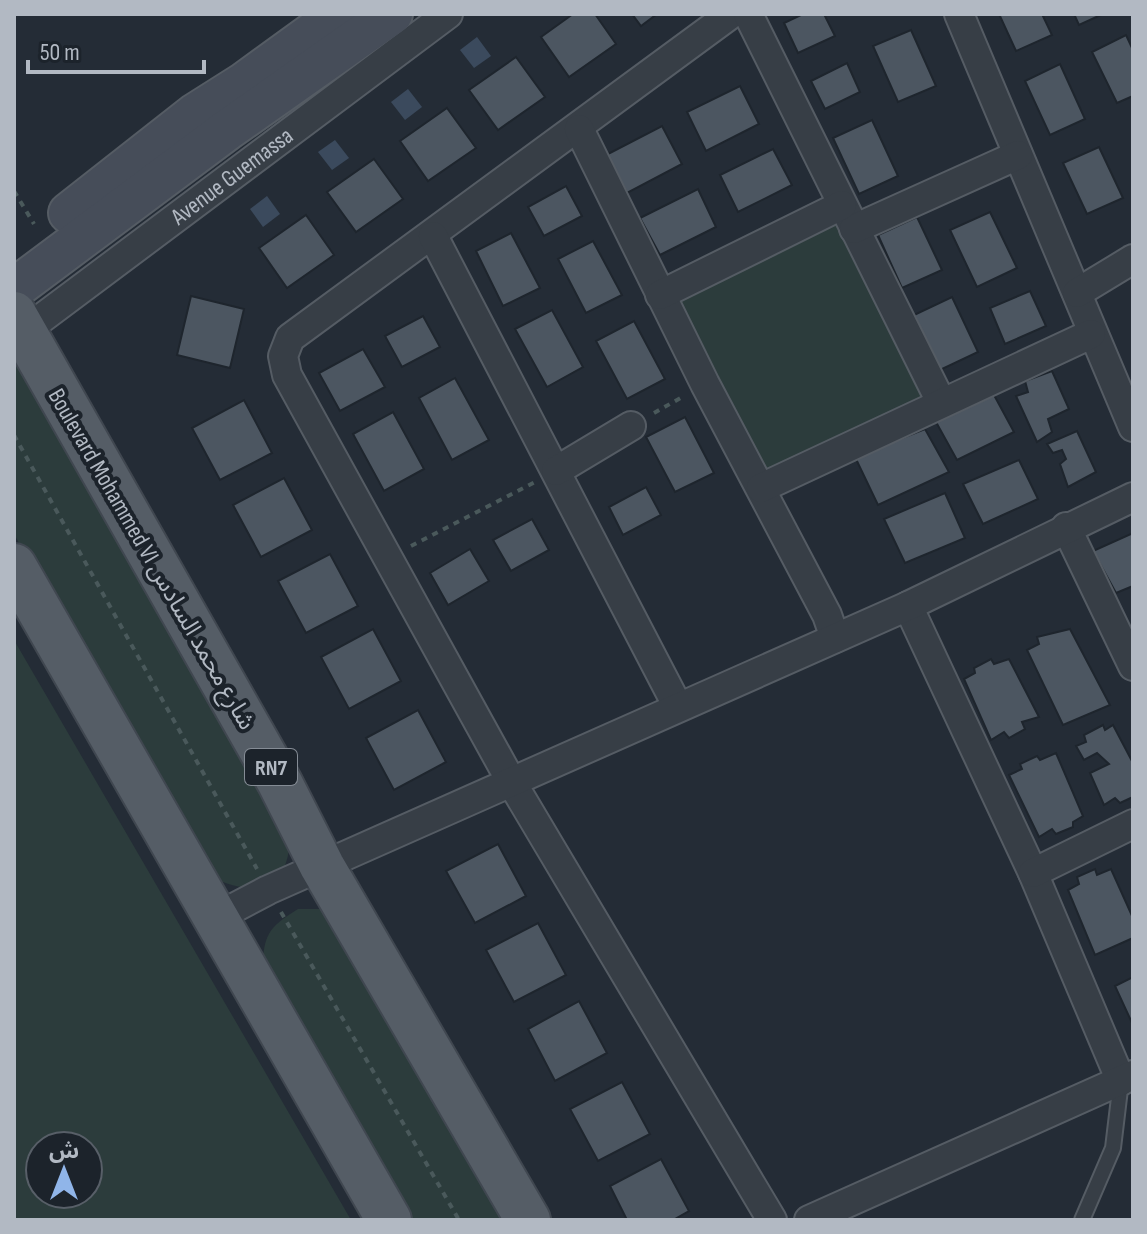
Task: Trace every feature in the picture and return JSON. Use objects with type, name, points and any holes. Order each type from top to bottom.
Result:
[{"type":"main road","points":[[24,240],[195,114],[244,83],[339,14]]},
{"type":"main road","name":"Avenue Guemassa","points":[[14,289],[216,138],[392,14]]},
{"type":"main road","name":"Boulevard Mohammed VI شارع محمد السادس","points":[[17,328],[280,783],[322,866],[528,1220]]},
{"type":"main road","points":[[14,566],[173,840],[213,919],[389,1220]]},
{"type":"street","name":"Avenue Guemassa","points":[[17,328],[448,14]]},
{"type":"street","points":[[731,14],[579,129],[290,338],[283,356],[287,375],[512,783],[772,1220]]},
{"type":"street","points":[[748,14],[941,402]]},
{"type":"street","points":[[959,14],[1077,293],[1091,334],[1133,427]]},
{"type":"street","points":[[579,129],[705,384],[827,615],[835,638]]},
{"type":"street","points":[[660,295],[848,217],[1018,155]]},
{"type":"street","points":[[433,236],[678,707]]},
{"type":"street","points":[[1077,293],[1133,259]]},
{"type":"street","points":[[761,488],[1091,334]]},
{"type":"street","points":[[556,471],[631,426]]},
{"type":"street","points":[[213,919],[268,890],[908,606],[1133,497]]},
{"type":"street","points":[[1066,527],[1133,666]]},
{"type":"street","points":[[809,1220],[843,1213],[1127,1078],[908,606]]},
{"type":"street","points":[[1033,873],[1133,824]]},
{"type":"lane","points":[[1082,1220],[1113,1148],[1127,1078]]},
{"type":"path","points":[[14,191],[24,240]]},
{"type":"path","points":[[631,426],[705,384]]},
{"type":"path","points":[[14,435],[219,797],[268,890],[459,1220]]},
{"type":"path","points":[[388,559],[556,471]]},
{"type":"shaded area","points":[[836,217],[927,397],[764,479],[672,299]]},
{"type":"shaded area","points":[[14,356],[290,831],[285,866],[268,885],[242,887],[209,876],[14,534]]},
{"type":"shaded area","points":[[14,640],[351,1220],[14,1220]]},
{"type":"shaded area","points":[[298,909],[319,909],[342,919],[512,1220],[405,1220],[262,971],[269,934]]},
{"type":"water","points":[[477,37],[491,56],[474,68],[460,50]]},
{"type":"water","points":[[408,89],[422,107],[405,120],[391,102]]},
{"type":"water","points":[[335,140],[349,158],[332,170],[318,152]]},
{"type":"water","points":[[267,196],[280,214],[263,227],[250,209]]},
{"type":"building","points":[[573,14],[595,14],[616,44],[569,77],[541,37]]},
{"type":"building","points":[[632,14],[657,14],[641,26]]},
{"type":"building","points":[[803,14],[824,14],[835,36],[798,53],[784,23]]},
{"type":"building","points":[[999,14],[1042,14],[1052,35],[1016,51]]},
{"type":"building","points":[[1074,14],[1103,14],[1079,25]]},
{"type":"building","points":[[911,30],[936,86],[898,102],[873,46]]},
{"type":"building","points":[[1126,35],[1133,50],[1133,96],[1117,103],[1092,52]]},
{"type":"building","points":[[516,57],[545,97],[498,130],[469,90]]},
{"type":"building","points":[[847,63],[860,92],[825,109],[811,81]]},
{"type":"building","points":[[1060,64],[1085,119],[1050,135],[1025,81]]},
{"type":"building","points":[[740,86],[759,124],[706,151],[687,112]]},
{"type":"building","points":[[447,108],[476,148],[428,181],[400,141]]},
{"type":"building","points":[[872,120],[898,176],[859,194],[833,138]]},
{"type":"building","points":[[662,126],[682,164],[627,193],[606,155]]},
{"type":"building","points":[[1099,147],[1123,198],[1087,214],[1063,163]]},
{"type":"building","points":[[773,149],[792,185],[738,212],[720,175]]},
{"type":"building","points":[[374,159],[403,199],[356,232],[327,192]]},
{"type":"building","points":[[566,186],[582,216],[544,236],[528,207]]},
{"type":"building","points":[[698,189],[716,227],[660,255],[640,218]]},
{"type":"building","points":[[990,212],[1017,268],[977,287],[950,230]]},
{"type":"building","points":[[306,215],[334,255],[287,288],[259,248]]},
{"type":"building","points":[[917,217],[942,270],[902,288],[878,235]]},
{"type":"building","points":[[511,233],[540,288],[503,306],[476,251]]},
{"type":"building","points":[[593,241],[622,295],[586,313],[558,259]]},
{"type":"building","points":[[1030,291],[1046,326],[1005,344],[990,308]]},
{"type":"building","points":[[191,296],[244,309],[230,368],[177,355]]},
{"type":"building","points":[[952,297],[978,352],[940,370],[914,315]]},
{"type":"building","points":[[552,310],[583,367],[547,387],[515,329]]},
{"type":"building","points":[[423,316],[440,347],[402,367],[385,336]]},
{"type":"building","points":[[634,321],[665,379],[627,399],[596,341]]},
{"type":"building","points":[[363,349],[385,387],[340,411],[319,373]]},
{"type":"building","points":[[1052,371],[1069,409],[1048,419],[1052,432],[1037,442],[1016,396],[1028,392],[1025,381]]},
{"type":"building","points":[[455,378],[489,440],[452,460],[419,398]]},
{"type":"building","points":[[994,395],[1014,432],[957,460],[936,422]]},
{"type":"building","points":[[244,400],[272,453],[220,480],[192,428]]},
{"type":"building","points":[[393,412],[424,469],[384,491],[353,434]]},
{"type":"building","points":[[685,417],[714,473],[675,492],[646,437]]},
{"type":"building","points":[[925,429],[949,472],[878,505],[855,457]]},
{"type":"building","points":[[1077,431],[1096,472],[1068,487],[1060,464],[1066,459],[1062,450],[1053,453],[1047,444]]},
{"type":"building","points":[[1019,460],[1038,499],[983,524],[963,484]]},
{"type":"building","points":[[284,478],[312,530],[261,557],[233,505]]},
{"type":"building","points":[[646,487],[661,515],[623,535],[609,507]]},
{"type":"building","points":[[945,493],[965,538],[905,563],[884,519]]},
{"type":"building","points":[[532,519],[549,550],[511,571],[493,540]]},
{"type":"building","points":[[1133,533],[1133,586],[1116,593],[1093,551]]},
{"type":"building","points":[[470,549],[489,581],[448,605],[430,573]]},
{"type":"building","points":[[330,554],[358,606],[306,633],[278,581]]},
{"type":"building","points":[[373,629],[401,681],[349,709],[321,657]]},
{"type":"building","points":[[1070,629],[1110,705],[1063,725],[1027,650],[1039,644],[1037,637]]},
{"type":"building","points":[[991,659],[994,664],[1009,659],[1039,717],[1022,722],[1025,729],[1009,738],[1004,732],[991,740],[964,679],[975,673],[974,668]]},
{"type":"building","points":[[418,710],[446,762],[394,790],[366,738]]},
{"type":"building","points":[[1103,725],[1105,730],[1113,725],[1133,763],[1133,797],[1120,803],[1115,798],[1104,805],[1090,773],[1109,764],[1097,753],[1084,760],[1076,746],[1086,742],[1084,735]]},
{"type":"building","points":[[1056,753],[1083,816],[1073,822],[1073,827],[1056,834],[1052,829],[1039,837],[1009,775],[1022,769],[1020,764],[1037,756],[1040,760]]},
{"type":"building","points":[[498,844],[526,896],[475,923],[446,871]]},
{"type":"building","points":[[1095,869],[1097,875],[1111,869],[1133,918],[1133,938],[1095,955],[1068,890],[1079,884],[1077,877]]},
{"type":"building","points":[[538,923],[566,975],[514,1002],[486,950]]},
{"type":"building","points":[[1133,977],[1133,1025],[1115,986]]},
{"type":"building","points":[[579,1001],[607,1053],[555,1081],[528,1029]]},
{"type":"building","points":[[622,1082],[650,1134],[598,1161],[570,1109]]},
{"type":"building","points":[[661,1159],[689,1211],[673,1220],[627,1220],[610,1186]]}]
